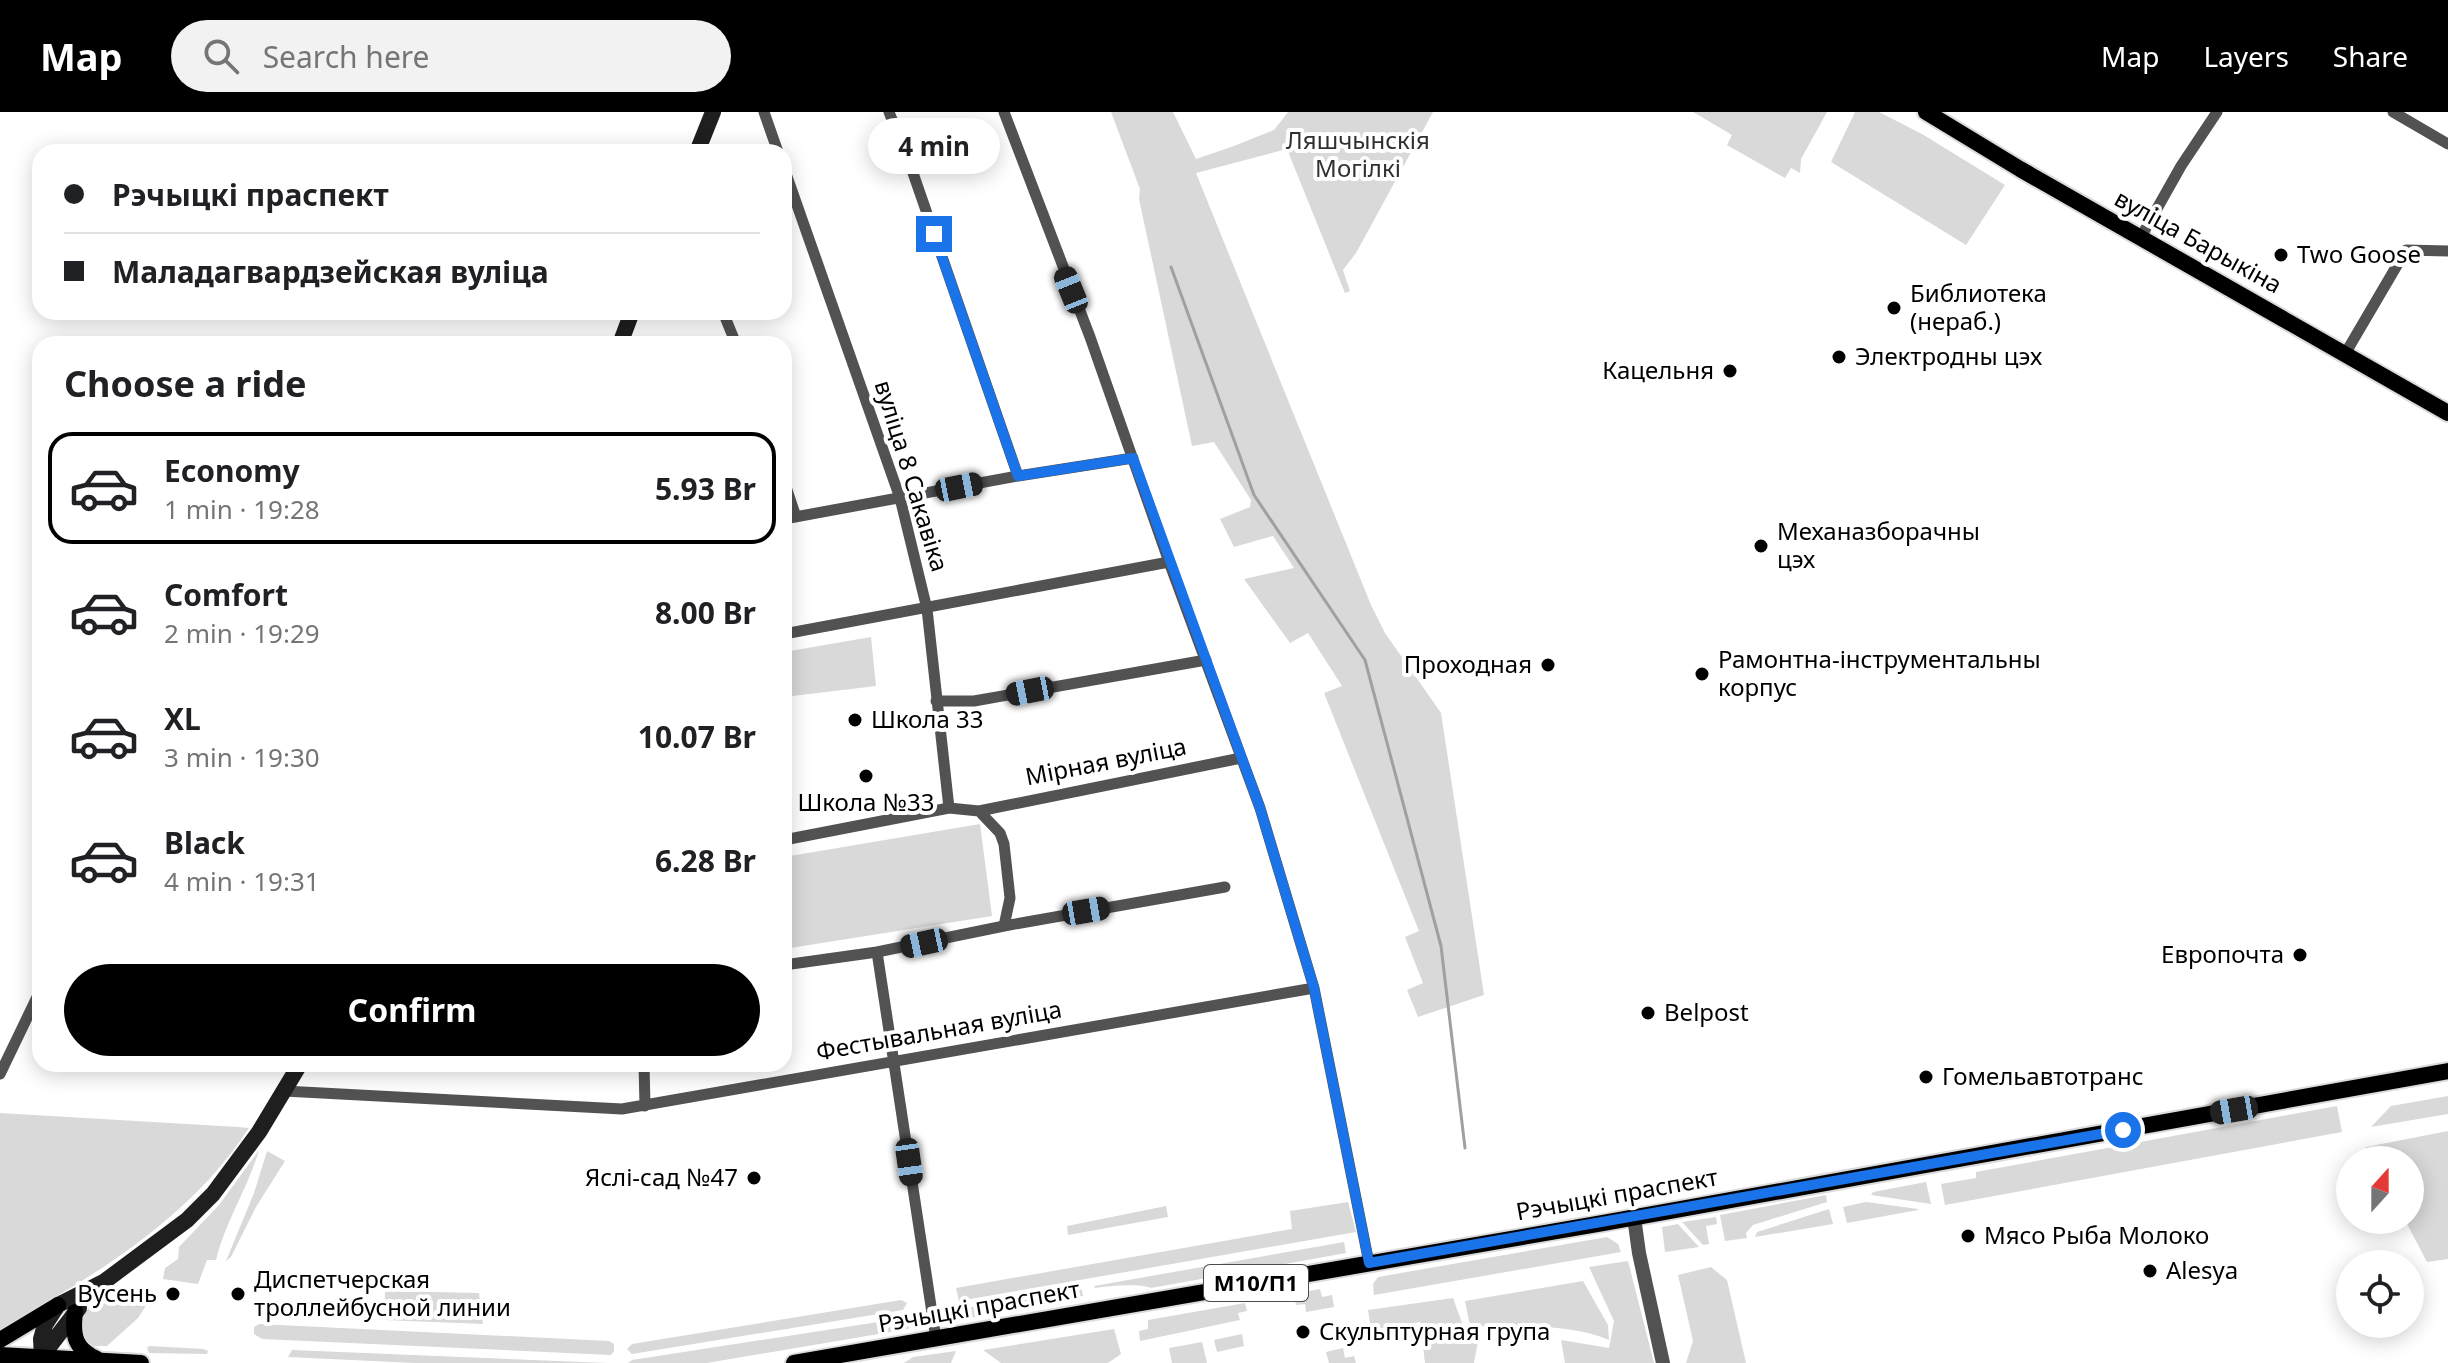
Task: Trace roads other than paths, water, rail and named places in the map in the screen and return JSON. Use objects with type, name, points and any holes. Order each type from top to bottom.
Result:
[{"type":"main road","points":[[700,144],[713,112]]},
{"type":"main road","name":"вуліца Барыкіна","points":[[1926,112],[2448,413]]},
{"type":"main road","name":"Рэчыцкі праспект","points":[[794,1363],[880,1356],[936,1339],[2448,1071]]},
{"type":"main road","points":[[42,1357],[94,1288],[187,1220],[213,1194],[244,1154],[295,1072]]},
{"type":"main road","points":[[0,1340],[83,1291],[94,1288]]},
{"type":"main road","points":[[42,1357],[41,1339],[45,1325],[58,1305]]},
{"type":"main road","points":[[75,1312],[73,1325],[78,1345],[85,1353],[102,1361]]},
{"type":"main road","points":[[0,1355],[141,1363]]},
{"type":"street","points":[[764,112],[775,144]]},
{"type":"street","points":[[889,112],[1018,476]]},
{"type":"street","points":[[1004,112],[1090,337],[1260,808],[1314,988],[1369,1263]]},
{"type":"street","points":[[2141,237],[2181,166],[2217,112]]},
{"type":"street","points":[[2393,112],[2448,144]]},
{"type":"street","name":"вуліца 8 Сакавіка","points":[[792,191],[900,498],[927,609],[949,808]]},
{"type":"street","points":[[2345,354],[2406,250],[2448,251]]},
{"type":"street","points":[[792,518],[1133,458]]},
{"type":"street","points":[[792,633],[1169,562]]},
{"type":"street","points":[[936,701],[974,701],[1206,660]]},
{"type":"street","name":"Мірная вуліца","points":[[792,838],[949,808],[979,811],[1241,758]]},
{"type":"street","points":[[979,811],[1000,833],[1004,844],[1010,898],[1004,926]]},
{"type":"street","points":[[792,964],[877,952],[1225,887]]},
{"type":"street","points":[[877,952],[936,1339]]},
{"type":"street","name":"Фестывальная вуліца","points":[[284,1091],[622,1109],[1314,988]]},
{"type":"street","points":[[0,1074],[32,1008]]},
{"type":"street","points":[[644,1072],[645,1106]]},
{"type":"street","points":[[1634,1217],[1663,1363]]},
{"type":"waterway","points":[[1171,267],[1254,495],[1365,660],[1441,946],[1465,1148]]},
{"type":"place","name":"Two Goose","points":[[2281,255]]},
{"type":"place","name":"Библиотека (нераб.)","points":[[1894,308]]},
{"type":"place","name":"Электродны цэх","points":[[1839,357]]},
{"type":"place","name":"Кацельня","points":[[1730,371]]},
{"type":"place","name":"Механазборачны цэх","points":[[1761,546]]},
{"type":"place","name":"Проходная","points":[[1548,665]]},
{"type":"place","name":"Рамонтна-інструментальны корпус","points":[[1702,674]]},
{"type":"place","name":"Школа 33","points":[[855,720]]},
{"type":"place","name":"Школа №33","points":[[866,776]]},
{"type":"place","name":"Европочта","points":[[2300,955]]},
{"type":"place","name":"Belpost","points":[[1648,1013]]},
{"type":"place","name":"Гомельавтотранс","points":[[1926,1077]]},
{"type":"place","name":"Яслі-сад №47","points":[[754,1178]]},
{"type":"place","name":"Мясо Рыба Молоко","points":[[1968,1236]]},
{"type":"place","name":"Alesya","points":[[2150,1271]]},
{"type":"place","name":"Вусень","points":[[173,1294]]},
{"type":"place","name":"Диспетчерская троллейбусной линии","points":[[238,1294]]},
{"type":"place","name":"Скульптурная група","points":[[1303,1332]]},
{"type":"park label","name":"Ляшчынскія Могілкі","points":[[1358,155]]}]
